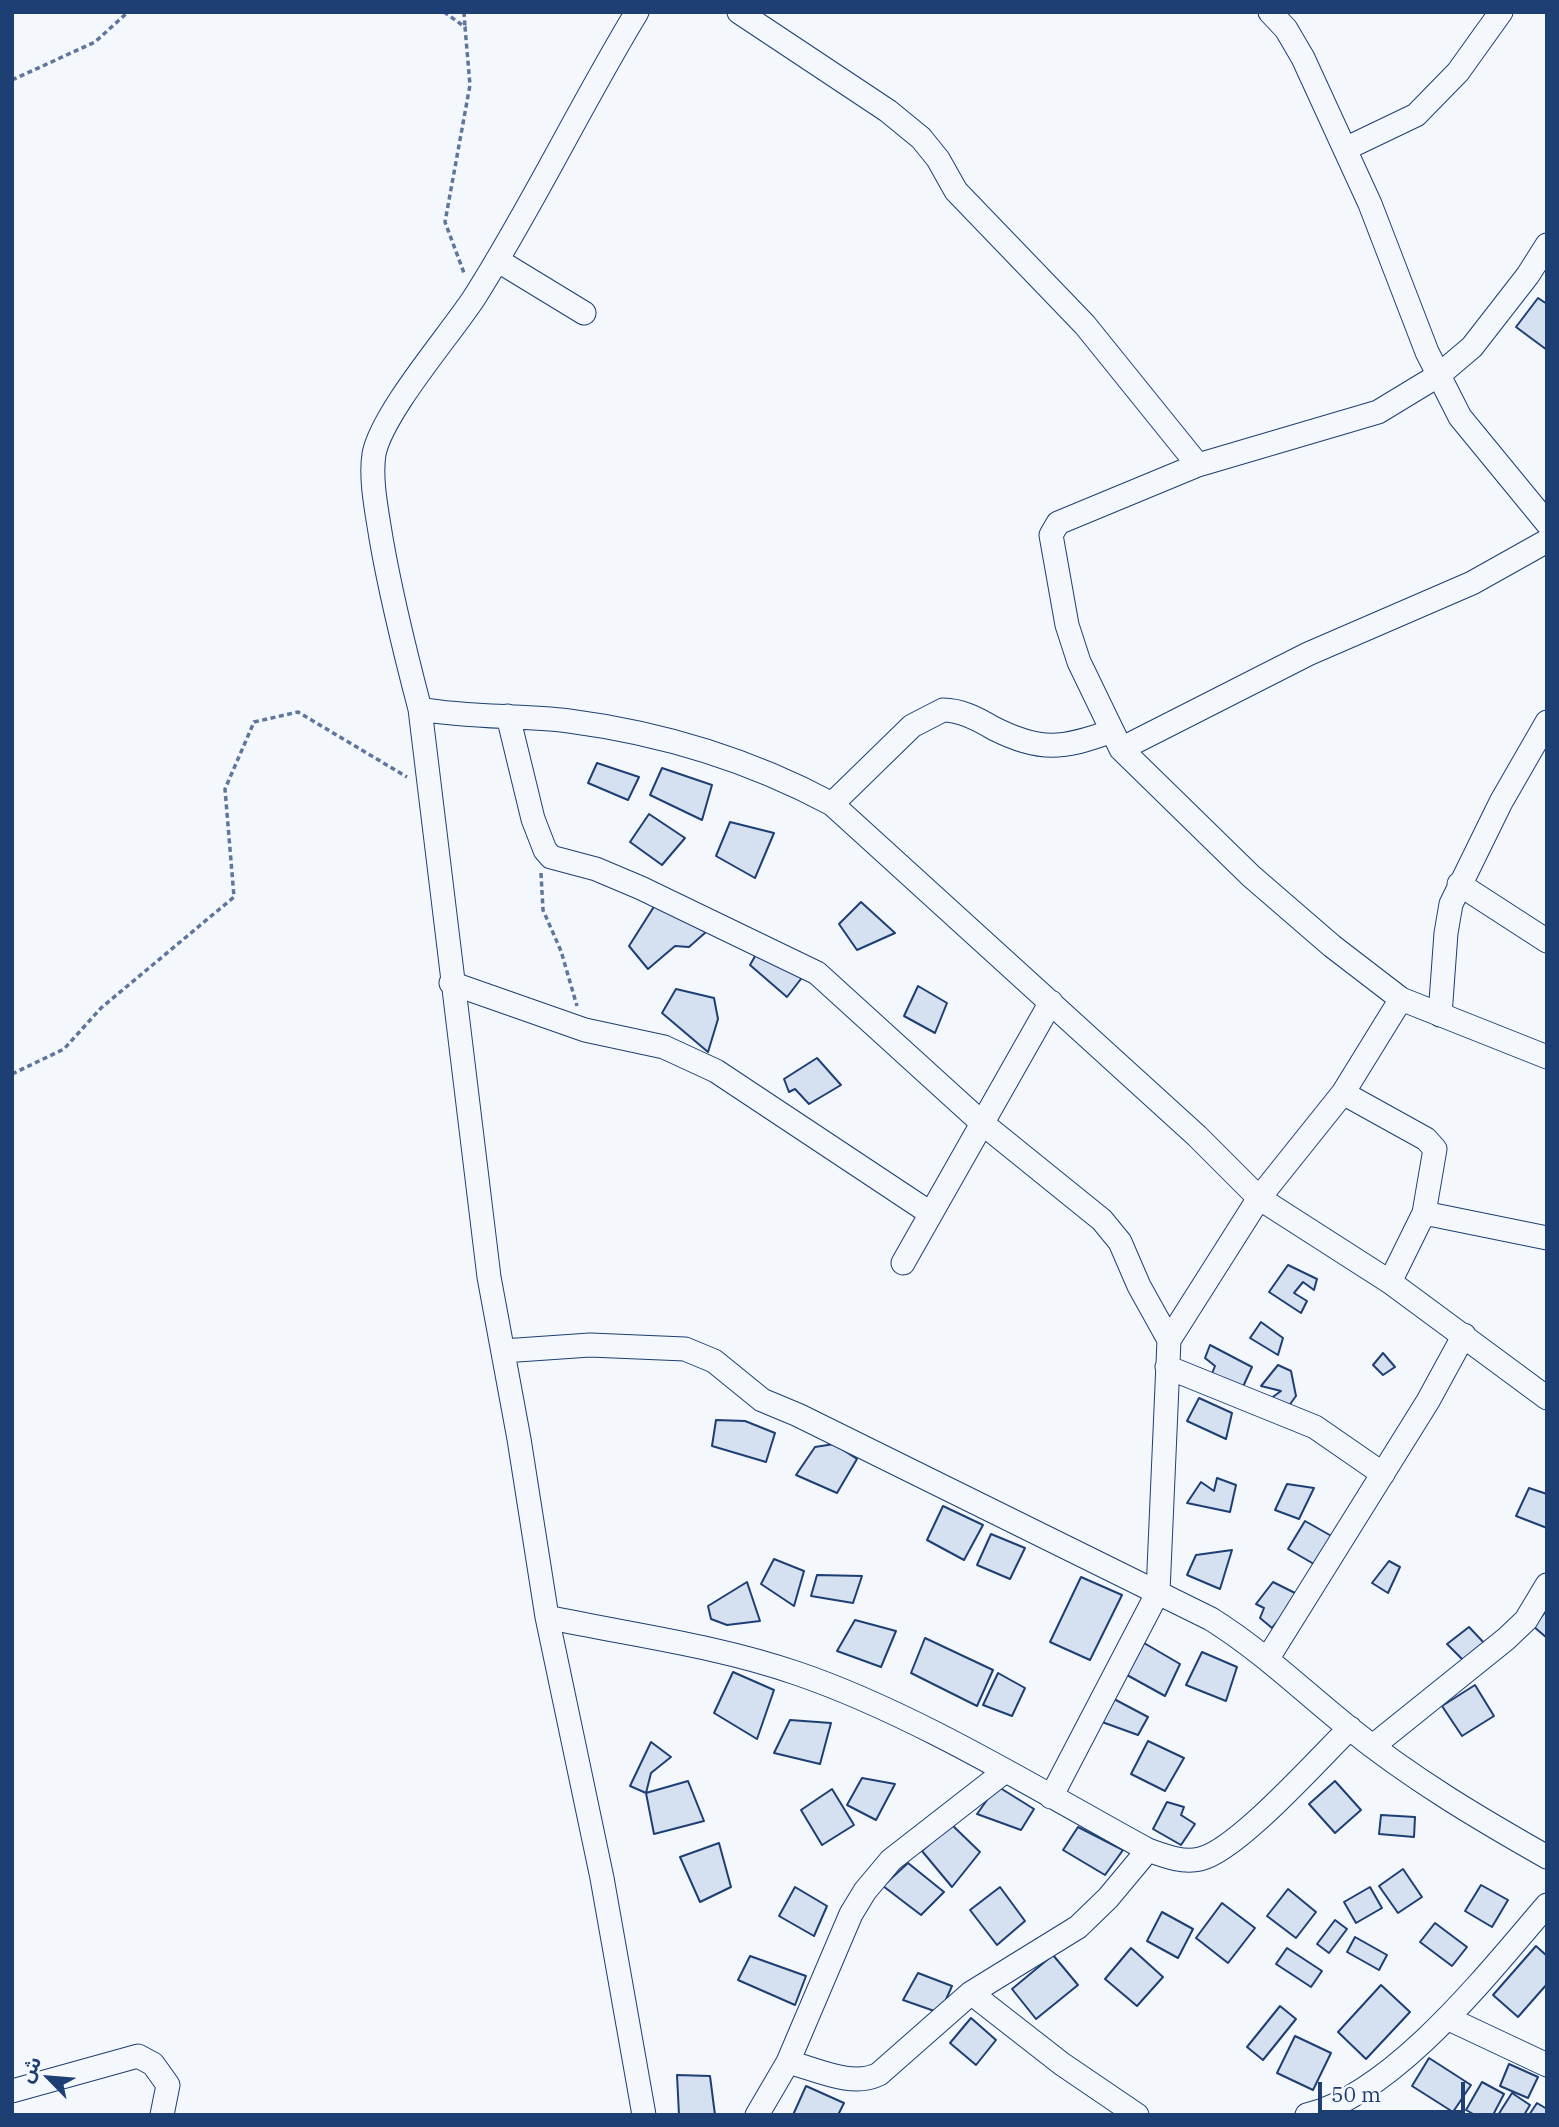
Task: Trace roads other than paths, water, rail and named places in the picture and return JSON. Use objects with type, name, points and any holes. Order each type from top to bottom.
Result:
[{"type":"street","points":[[637,12],[600,72],[548,172],[497,260],[474,298],[393,414],[374,457],[377,515],[392,603],[425,732],[427,788],[489,1277],[547,1617],[602,1878],[644,2115]]},
{"type":"street","points":[[739,12],[888,111],[921,138],[938,159],[956,191],[1085,325],[1198,465]]},
{"type":"street","points":[[1270,12],[1295,43],[1345,149],[1439,374],[1471,433],[1547,523]]},
{"type":"street","points":[[1345,149],[1416,115],[1458,72],[1501,12]]},
{"type":"street","points":[[1547,245],[1528,275],[1472,347],[1439,374],[1378,412],[1198,465],[1058,523],[1051,532],[1067,625],[1093,695],[1116,740],[1251,876],[1332,946],[1401,999],[1547,1057]]},
{"type":"street","points":[[497,260],[583,313]]},
{"type":"street","points":[[832,804],[912,726],[943,710],[975,718],[1009,736],[1050,748],[1116,740],[1472,583],[1547,541]]},
{"type":"street","points":[[420,709],[463,716],[508,716],[604,727],[690,747],[785,779],[832,804],[1051,1002],[1142,1089],[1197,1136],[1259,1198],[1390,1282],[1547,1398]]},
{"type":"street","points":[[508,716],[525,794],[545,850],[559,861],[596,869],[641,888],[817,973],[982,1122],[1102,1220],[1119,1242],[1139,1286],[1169,1340]]},
{"type":"street","points":[[1440,1015],[1447,918],[1460,884],[1547,722]]},
{"type":"street","points":[[1460,884],[1547,940]]},
{"type":"street","points":[[451,983],[585,1030],[664,1047],[716,1071],[930,1213]]},
{"type":"street","points":[[1051,1797],[1158,1592],[1169,1340],[1259,1198],[1343,1093],[1401,999]]},
{"type":"street","points":[[903,1263],[1051,1002]]},
{"type":"street","points":[[1343,1093],[1433,1144],[1435,1158],[1424,1213],[1390,1282]]},
{"type":"street","points":[[1424,1213],[1546,1237]]},
{"type":"street","points":[[1268,1658],[1383,1474],[1464,1335]]},
{"type":"street","points":[[503,1351],[590,1345],[675,1347],[714,1361],[772,1406],[798,1415],[1024,1529],[1211,1619],[1268,1658],[1350,1728],[1458,1807],[1547,1857]]},
{"type":"street","points":[[1167,1367],[1315,1427],[1383,1474]]},
{"type":"street","points":[[1373,1745],[1506,1639],[1526,1620],[1547,1585]]},
{"type":"street","points":[[547,1617],[684,1642],[799,1674],[859,1698],[1148,1850],[1182,1860],[1213,1855],[1246,1829],[1350,1728]]},
{"type":"street","points":[[757,2115],[788,2062],[851,1914],[865,1891],[891,1860],[1004,1772]]},
{"type":"street","points":[[788,2062],[855,2081],[870,2079],[879,2074],[971,1993],[1078,1927],[1108,1898],[1148,1850]]},
{"type":"street","points":[[1307,2115],[1357,2106],[1374,2082],[1447,2018],[1547,1905]]},
{"type":"street","points":[[971,1993],[1062,2064],[1137,2115]]},
{"type":"street","points":[[1447,2018],[1547,2065]]},
{"type":"street","points":[[12,2091],[138,2056],[153,2064],[168,2085],[162,2115]]}]
